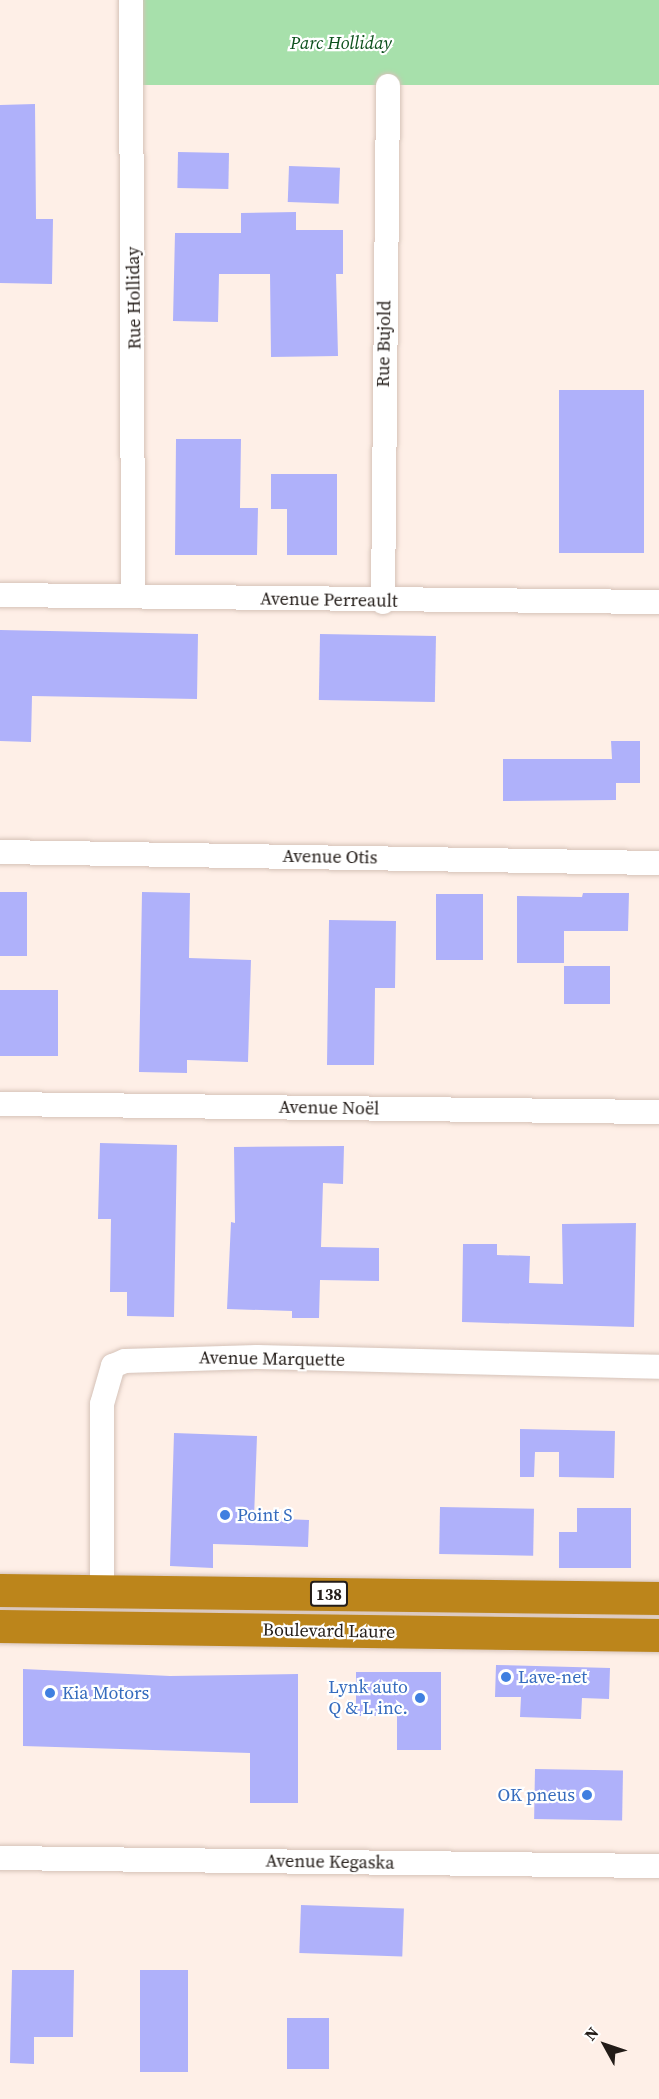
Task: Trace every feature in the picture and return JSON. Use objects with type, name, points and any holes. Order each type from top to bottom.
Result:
[{"type":"highway","name":"Boulevard Laure","points":[[0,1590],[659,1598]]},
{"type":"highway","name":"Boulevard Laure","points":[[0,1626],[659,1635]]},
{"type":"street","name":"Rue Holliday","points":[[131,0],[133,596]]},
{"type":"street","name":"Rue Bujold","points":[[383,602],[388,86]]},
{"type":"street","name":"Avenue Perreault","points":[[0,595],[383,602],[659,602]]},
{"type":"street","name":"Avenue Otis","points":[[0,852],[659,863]]},
{"type":"street","name":"Avenue Noël","points":[[0,1104],[659,1112]]},
{"type":"street","name":"Avenue Marquette","points":[[102,1591],[102,1404],[112,1366],[125,1361],[257,1357],[659,1367]]},
{"type":"street","name":"Avenue Kegaska","points":[[0,1858],[659,1866]]},
{"type":"green space","name":"Parc Holliday","points":[[131,0],[659,0],[659,85],[131,85]]},
{"type":"building","points":[[35,104],[36,219],[53,219],[52,284],[0,283],[0,105]]},
{"type":"building","points":[[178,152],[229,153],[228,189],[177,188]]},
{"type":"building","points":[[289,166],[340,168],[339,204],[288,202]]},
{"type":"building","points":[[296,212],[296,230],[343,230],[343,274],[336,274],[338,356],[271,357],[270,274],[219,274],[218,322],[173,321],[175,233],[241,233],[241,213]]},
{"type":"building","points":[[559,390],[644,390],[644,553],[559,553]]},
{"type":"building","points":[[176,439],[241,439],[240,508],[258,508],[257,555],[175,555]]},
{"type":"building","points":[[271,474],[337,474],[337,555],[287,555],[287,509],[271,509]]},
{"type":"building","points":[[0,630],[198,634],[197,699],[32,696],[31,742],[0,741]]},
{"type":"building","points":[[320,634],[436,636],[435,702],[319,700]]},
{"type":"building","points":[[611,741],[640,741],[640,783],[616,783],[616,800],[503,801],[503,759],[612,759]]},
{"type":"building","points":[[0,892],[27,892],[27,956],[0,956]]},
{"type":"building","points":[[142,892],[190,893],[189,958],[251,960],[248,1062],[187,1060],[187,1073],[139,1072]]},
{"type":"building","points":[[583,893],[629,893],[628,931],[564,931],[564,963],[517,963],[517,896],[582,897]]},
{"type":"building","points":[[436,894],[483,894],[483,960],[436,960]]},
{"type":"building","points":[[329,920],[396,921],[395,988],[375,988],[374,1065],[327,1065]]},
{"type":"building","points":[[564,966],[610,966],[610,1004],[564,1004]]},
{"type":"building","points":[[0,990],[58,990],[58,1056],[0,1056]]},
{"type":"building","points":[[100,1143],[177,1145],[174,1317],[127,1316],[127,1292],[110,1292],[111,1219],[98,1219]]},
{"type":"building","points":[[344,1146],[343,1184],[323,1183],[321,1247],[379,1248],[379,1281],[320,1280],[319,1318],[292,1318],[292,1311],[227,1309],[231,1222],[235,1223],[234,1147]]},
{"type":"building","points":[[636,1223],[634,1327],[462,1322],[463,1244],[497,1244],[497,1255],[530,1256],[529,1283],[563,1284],[562,1224]]},
{"type":"building","points":[[520,1429],[615,1431],[614,1478],[559,1477],[559,1452],[535,1452],[534,1477],[520,1477]]},
{"type":"building","points":[[174,1433],[257,1436],[254,1518],[309,1520],[308,1547],[213,1544],[213,1568],[170,1566]]},
{"type":"building","points":[[440,1507],[534,1509],[533,1556],[439,1554]]},
{"type":"building","points":[[577,1508],[631,1508],[631,1568],[559,1568],[559,1532],[577,1532]]},
{"type":"building","points":[[496,1665],[610,1668],[609,1699],[582,1698],[581,1719],[520,1717],[521,1697],[495,1697]]},
{"type":"building","points":[[23,1669],[170,1676],[298,1674],[298,1803],[250,1803],[250,1753],[23,1746]]},
{"type":"building","points":[[356,1672],[441,1672],[441,1750],[397,1750],[397,1716],[356,1716]]},
{"type":"building","points":[[535,1769],[623,1771],[622,1821],[534,1819]]},
{"type":"building","points":[[301,1905],[404,1909],[402,1957],[299,1953]]},
{"type":"building","points":[[12,1970],[74,1970],[73,2037],[34,2037],[34,2064],[10,2063]]},
{"type":"building","points":[[140,1970],[188,1970],[188,2072],[140,2072]]},
{"type":"building","points":[[287,2018],[329,2018],[329,2069],[287,2069]]},
{"type":"place","name":"Point S","points":[[225,1515]]},
{"type":"place","name":"Lave-net","points":[[506,1677]]},
{"type":"place","name":"Kia Motors","points":[[50,1693]]},
{"type":"place","name":"Lynk auto Q & L inc.","points":[[420,1698]]},
{"type":"place","name":"OK pneus","points":[[587,1795]]}]
